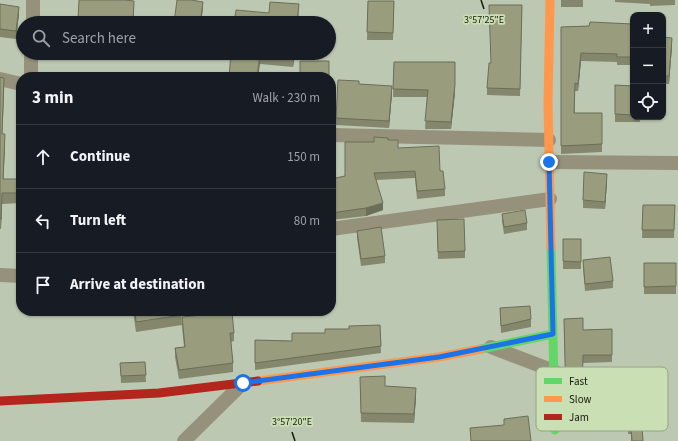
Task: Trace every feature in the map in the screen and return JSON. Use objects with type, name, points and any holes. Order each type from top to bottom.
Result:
[{"type":"street","points":[[33,16],[34,0]]},
{"type":"street","points":[[550,0],[549,162],[554,367]]},
{"type":"street","points":[[30,72],[31,60]]},
{"type":"street","points":[[0,79],[16,83]]},
{"type":"street","points":[[336,135],[549,140]]},
{"type":"street","points":[[549,162],[678,163]]},
{"type":"street","points":[[336,228],[550,199]]},
{"type":"street","points":[[0,274],[16,276]]},
{"type":"street","points":[[0,401],[159,393],[243,383],[439,357],[553,334]]},
{"type":"street","points":[[490,347],[543,367]]},
{"type":"street","points":[[184,441],[243,383]]},
{"type":"building","points":[[79,0],[134,1],[133,16],[78,16]]},
{"type":"building","points":[[177,0],[203,2],[201,16],[175,16]]},
{"type":"building","points":[[368,1],[394,1],[393,33],[367,32]]},
{"type":"building","points":[[270,2],[299,4],[298,16],[235,16],[236,10],[269,13]]},
{"type":"building","points":[[0,4],[19,7],[18,16],[16,16],[16,31],[0,29]]},
{"type":"building","points":[[489,5],[522,5],[520,89],[487,88],[489,63],[491,63]]},
{"type":"building","points":[[590,22],[630,24],[630,57],[617,57],[617,54],[581,53],[578,84],[575,83],[574,113],[602,113],[602,144],[561,146],[561,27],[589,26]]},
{"type":"building","points":[[666,37],[672,38],[669,76],[666,76]]},
{"type":"building","points":[[230,60],[259,60],[258,72],[229,72]]},
{"type":"building","points":[[300,61],[329,61],[329,72],[300,72]]},
{"type":"building","points":[[394,62],[455,62],[455,85],[451,122],[425,121],[428,90],[393,89]]},
{"type":"building","points":[[0,77],[4,78],[2,134],[5,134],[3,179],[16,179],[16,193],[2,193],[0,219]]},
{"type":"building","points":[[338,80],[359,81],[359,84],[392,86],[389,121],[336,118]]},
{"type":"building","points":[[615,85],[630,86],[630,115],[615,114]]},
{"type":"building","points":[[374,137],[388,138],[388,140],[398,140],[398,148],[439,146],[440,171],[443,171],[445,189],[417,191],[415,171],[374,173],[383,203],[366,208],[336,212],[336,178],[345,176],[345,142],[374,142]]},
{"type":"building","points":[[584,172],[607,174],[605,202],[583,200]]},
{"type":"building","points":[[643,205],[675,205],[674,230],[642,230]]},
{"type":"building","points":[[525,210],[527,223],[504,227],[502,214]]},
{"type":"building","points":[[464,219],[465,251],[438,252],[437,220]]},
{"type":"building","points":[[381,227],[385,256],[361,259],[357,231]]},
{"type":"building","points":[[563,239],[581,239],[581,262],[563,261]]},
{"type":"building","points":[[610,257],[613,281],[585,284],[583,260]]},
{"type":"building","points":[[644,263],[676,263],[676,286],[644,287]]},
{"type":"building","points":[[530,306],[531,319],[501,326],[500,308]]},
{"type":"building","points":[[135,316],[175,316],[136,322]]},
{"type":"building","points":[[232,316],[234,333],[230,333],[233,363],[179,370],[175,348],[185,347],[182,317]]},
{"type":"building","points":[[583,318],[583,330],[612,329],[612,355],[583,355],[583,367],[565,367],[564,319]]},
{"type":"building","points":[[380,325],[381,346],[255,363],[255,340],[292,341],[292,333],[325,333],[325,329],[349,329],[349,326]]},
{"type":"building","points":[[145,362],[146,375],[121,376],[120,363]]},
{"type":"building","points":[[385,376],[385,386],[416,388],[414,414],[361,413],[360,377]]},
{"type":"building","points":[[528,416],[531,441],[471,441],[470,428],[504,425],[504,419]]},
{"type":"building","points":[[631,431],[642,431],[643,441],[632,441]]},
{"type":"traffic: fast","points":[[551,247],[554,367]]},
{"type":"traffic: fast","points":[[481,349],[553,334]]},
{"type":"traffic: slow","points":[[550,0],[548,103],[551,247]]},
{"type":"traffic: slow","points":[[258,381],[439,357],[481,349]]},
{"type":"traffic: jam","points":[[0,401],[159,393],[258,381]]},
{"type":"route","points":[[243,383],[439,357],[553,334],[549,162]]}]
